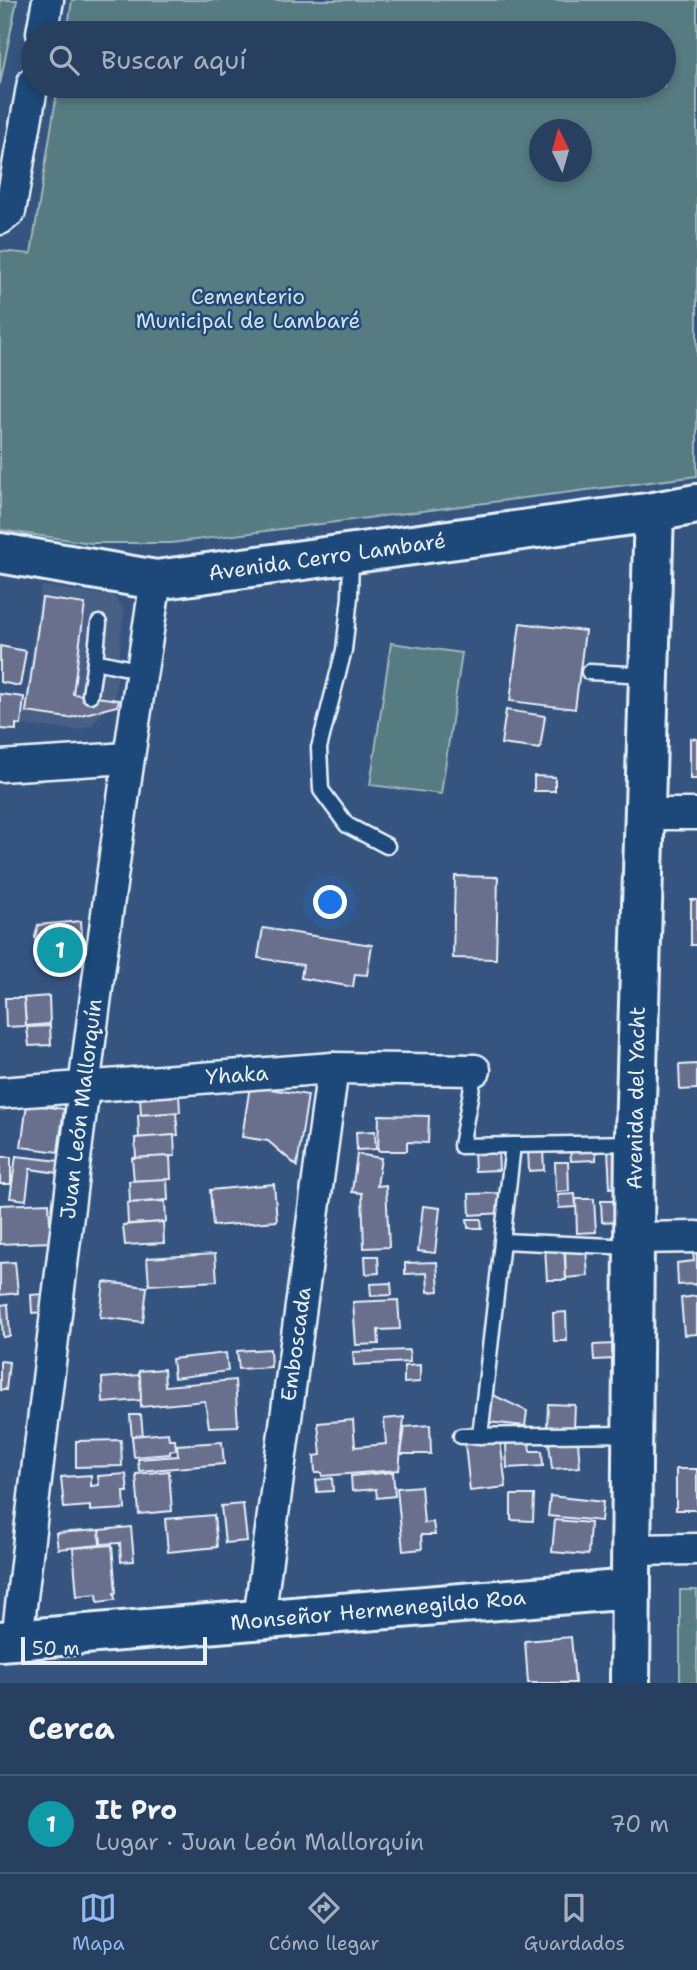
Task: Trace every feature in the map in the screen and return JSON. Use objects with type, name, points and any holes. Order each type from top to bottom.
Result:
[{"type":"street","points":[[44,21],[48,0]]},
{"type":"street","points":[[5,215],[30,98]]},
{"type":"street","name":"Avenida Cerro Lambaré","points":[[0,553],[156,580],[654,513],[697,504]]},
{"type":"street","name":"Avenida Cerro Lambaré","points":[[654,513],[697,513]]},
{"type":"street","name":"Avenida del Yacht","points":[[630,1683],[635,1143],[654,513]]},
{"type":"street","name":"Juan León Mallorquín","points":[[8,1640],[128,758],[156,580]]},
{"type":"street","points":[[0,766],[128,758]]},
{"type":"street","points":[[644,814],[697,814]]},
{"type":"street","name":"Yhaka","points":[[0,1093],[333,1068],[475,1070]]},
{"type":"street","name":"Emboscada","points":[[259,1619],[333,1068]]},
{"type":"street","points":[[633,1242],[697,1237]]},
{"type":"street","points":[[631,1550],[697,1549]]},
{"type":"street","name":"Monseñor Hermenegildo Roa","points":[[8,1640],[631,1588]]},
{"type":"lane","points":[[351,554],[350,597],[344,650],[319,748],[321,790],[347,825],[387,846]]},
{"type":"lane","points":[[90,695],[99,623]]},
{"type":"lane","points":[[95,661],[142,671]]},
{"type":"lane","points":[[589,672],[649,675]]},
{"type":"lane","points":[[475,1070],[461,1146],[635,1143]]},
{"type":"lane","points":[[480,1436],[513,1145]]},
{"type":"lane","points":[[502,1241],[633,1242]]},
{"type":"lane","points":[[461,1436],[632,1434]]},
{"type":"shaded area","points":[[41,586],[113,596],[124,609],[115,697],[92,725],[78,730],[22,725]]},
{"type":"green space","points":[[0,0],[17,0],[0,84]]},
{"type":"green space","name":"Cementerio Municipal de Lambaré","points":[[72,0],[697,0],[697,476],[171,543],[91,543],[0,530],[0,251],[31,254],[56,98],[676,98],[676,21],[69,21]]},
{"type":"green space","points":[[391,643],[462,653],[441,794],[370,785]]},
{"type":"green space","points":[[680,1590],[697,1590],[697,1683],[680,1683]]},
{"type":"building","points":[[42,598],[85,604],[73,694],[119,700],[117,706],[69,718],[26,712]]},
{"type":"building","points":[[520,623],[585,631],[575,709],[510,701]]},
{"type":"building","points":[[0,646],[26,651],[20,686],[0,682]]},
{"type":"building","points":[[0,694],[24,697],[21,725],[16,724],[16,730],[0,729]]},
{"type":"building","points":[[506,710],[545,716],[540,749],[501,744]]},
{"type":"building","points":[[690,738],[697,739],[697,779],[690,779]]},
{"type":"building","points":[[534,776],[555,777],[555,791],[534,791]]},
{"type":"building","points":[[455,876],[498,877],[496,959],[453,958]]},
{"type":"building","points":[[691,900],[697,900],[697,945],[691,945]]},
{"type":"building","points":[[81,921],[84,963],[64,969],[38,967],[35,937],[38,925]]},
{"type":"building","points":[[263,928],[372,945],[367,975],[355,974],[353,987],[301,978],[303,965],[258,958]]},
{"type":"building","points":[[49,996],[50,1024],[26,1026],[24,998]]},
{"type":"building","points":[[5,998],[24,998],[26,1026],[6,1027]]},
{"type":"building","points":[[50,1026],[51,1045],[29,1046],[27,1027]]},
{"type":"building","points":[[697,1064],[697,1089],[680,1090],[679,1065]]},
{"type":"building","points":[[250,1086],[308,1095],[297,1166],[268,1141],[242,1137]]},
{"type":"building","points":[[179,1094],[180,1112],[141,1115],[140,1097]]},
{"type":"building","points":[[27,1104],[64,1109],[58,1152],[21,1147]]},
{"type":"building","points":[[176,1113],[178,1135],[139,1138],[138,1115]]},
{"type":"building","points":[[379,1115],[429,1116],[428,1143],[407,1142],[407,1151],[378,1151]]},
{"type":"building","points":[[375,1131],[376,1149],[357,1150],[356,1132]]},
{"type":"building","points":[[174,1135],[175,1156],[136,1158],[135,1138]]},
{"type":"building","points":[[596,1146],[596,1160],[571,1161],[570,1147]]},
{"type":"building","points":[[528,1149],[543,1149],[544,1170],[529,1171]]},
{"type":"building","points":[[498,1150],[499,1170],[475,1171],[474,1151]]},
{"type":"building","points":[[608,1150],[620,1150],[622,1187],[610,1188]]},
{"type":"building","points":[[357,1154],[381,1158],[377,1186],[386,1185],[389,1247],[364,1248],[362,1193],[352,1192]]},
{"type":"building","points":[[16,1156],[59,1161],[58,1173],[30,1169],[26,1200],[10,1198]]},
{"type":"building","points":[[170,1156],[171,1179],[134,1181],[132,1158]]},
{"type":"building","points":[[0,1157],[11,1157],[11,1184],[0,1184]]},
{"type":"building","points":[[555,1162],[568,1162],[569,1191],[556,1192]]},
{"type":"building","points":[[167,1179],[168,1200],[130,1203],[129,1181]]},
{"type":"building","points":[[274,1184],[277,1221],[213,1226],[210,1190]]},
{"type":"building","points":[[502,1193],[503,1213],[470,1215],[469,1194]]},
{"type":"building","points":[[575,1194],[576,1207],[559,1208],[558,1195]]},
{"type":"building","points":[[576,1199],[594,1199],[596,1232],[577,1233]]},
{"type":"building","points":[[165,1201],[166,1222],[128,1224],[127,1203]]},
{"type":"building","points":[[601,1201],[618,1201],[619,1221],[602,1222]]},
{"type":"building","points":[[49,1203],[51,1242],[0,1244],[0,1205]]},
{"type":"building","points":[[423,1206],[440,1208],[435,1253],[418,1251]]},
{"type":"building","points":[[467,1219],[481,1219],[482,1228],[468,1228]]},
{"type":"building","points":[[163,1222],[164,1243],[125,1245],[123,1225]]},
{"type":"building","points":[[564,1246],[566,1280],[547,1280],[545,1247]]},
{"type":"building","points":[[586,1249],[588,1276],[566,1278],[565,1250]]},
{"type":"building","points":[[693,1253],[697,1253],[697,1289],[695,1284],[678,1285],[677,1263],[694,1261]]},
{"type":"building","points":[[215,1254],[217,1281],[149,1285],[147,1258]]},
{"type":"building","points":[[365,1256],[378,1256],[379,1273],[366,1274]]},
{"type":"building","points":[[15,1262],[18,1293],[0,1295],[0,1263]]},
{"type":"building","points":[[437,1262],[439,1291],[428,1292],[427,1273],[405,1274],[405,1263]]},
{"type":"building","points":[[104,1282],[147,1287],[143,1322],[100,1317]]},
{"type":"building","points":[[391,1283],[392,1295],[371,1296],[370,1284]]},
{"type":"building","points":[[44,1294],[45,1312],[32,1313],[31,1295]]},
{"type":"building","points":[[697,1296],[697,1334],[684,1335],[681,1298]]},
{"type":"building","points":[[398,1300],[400,1329],[378,1330],[379,1344],[356,1345],[353,1302]]},
{"type":"building","points":[[8,1304],[10,1336],[3,1337],[1,1305]]},
{"type":"building","points":[[566,1312],[567,1341],[554,1341],[553,1313]]},
{"type":"building","points":[[615,1344],[615,1359],[594,1360],[593,1345]]},
{"type":"building","points":[[270,1349],[271,1367],[239,1369],[237,1351]]},
{"type":"building","points":[[409,1350],[410,1362],[354,1365],[353,1352]]},
{"type":"building","points":[[226,1353],[228,1371],[174,1378],[172,1359]]},
{"type":"building","points":[[0,1361],[9,1362],[6,1390],[0,1390]]},
{"type":"building","points":[[420,1365],[420,1382],[404,1383],[404,1366]]},
{"type":"building","points":[[164,1369],[165,1386],[235,1380],[238,1426],[209,1427],[205,1401],[141,1407],[139,1371]]},
{"type":"building","points":[[140,1375],[141,1400],[103,1403],[102,1378]]},
{"type":"building","points":[[491,1394],[527,1411],[525,1426],[488,1422]]},
{"type":"building","points":[[548,1404],[575,1405],[574,1428],[547,1428]]},
{"type":"building","points":[[130,1415],[141,1415],[143,1437],[132,1438]]},
{"type":"building","points":[[404,1417],[399,1470],[322,1476],[322,1473],[315,1473],[314,1456],[321,1455],[318,1423],[353,1420],[355,1447],[386,1444],[384,1419]]},
{"type":"building","points":[[430,1425],[431,1454],[401,1454],[405,1427]]},
{"type":"building","points":[[168,1433],[169,1439],[175,1439],[176,1450],[170,1451],[170,1454],[134,1457],[132,1436]]},
{"type":"building","points":[[121,1440],[122,1466],[76,1467],[76,1441]]},
{"type":"building","points":[[500,1440],[506,1487],[470,1491],[465,1444]]},
{"type":"building","points":[[529,1441],[530,1451],[542,1451],[543,1466],[507,1468],[506,1444]]},
{"type":"building","points":[[578,1441],[580,1467],[552,1469],[549,1443]]},
{"type":"building","points":[[222,1442],[224,1464],[139,1471],[138,1459],[178,1456],[177,1445]]},
{"type":"building","points":[[676,1469],[697,1469],[697,1510],[676,1510]]},
{"type":"building","points":[[169,1471],[172,1511],[139,1514],[136,1474]]},
{"type":"building","points":[[393,1472],[395,1496],[377,1498],[376,1489],[352,1491],[351,1476]]},
{"type":"building","points":[[126,1474],[128,1492],[124,1492],[125,1509],[90,1511],[90,1506],[64,1508],[61,1477],[91,1475],[91,1486],[99,1485],[98,1476]]},
{"type":"building","points":[[332,1478],[333,1491],[317,1492],[316,1480]]},
{"type":"building","points":[[421,1486],[424,1523],[433,1522],[435,1535],[421,1535],[422,1549],[403,1551],[397,1488]]},
{"type":"building","points":[[511,1495],[534,1495],[533,1521],[511,1520]]},
{"type":"building","points":[[550,1496],[603,1502],[601,1521],[548,1516]]},
{"type":"building","points":[[243,1504],[247,1541],[225,1543],[221,1506]]},
{"type":"building","points":[[214,1515],[217,1547],[168,1552],[165,1519]]},
{"type":"building","points":[[555,1520],[590,1523],[588,1555],[552,1552]]},
{"type":"building","points":[[131,1527],[134,1561],[121,1562],[120,1543],[101,1544],[100,1530]]},
{"type":"building","points":[[99,1530],[100,1545],[58,1549],[56,1533]]},
{"type":"building","points":[[112,1545],[115,1600],[98,1602],[97,1594],[77,1596],[73,1548]]},
{"type":"building","points":[[571,1637],[575,1683],[528,1683],[525,1641]]},
{"type":"place","name":"It Pro","points":[[60,950]]}]
